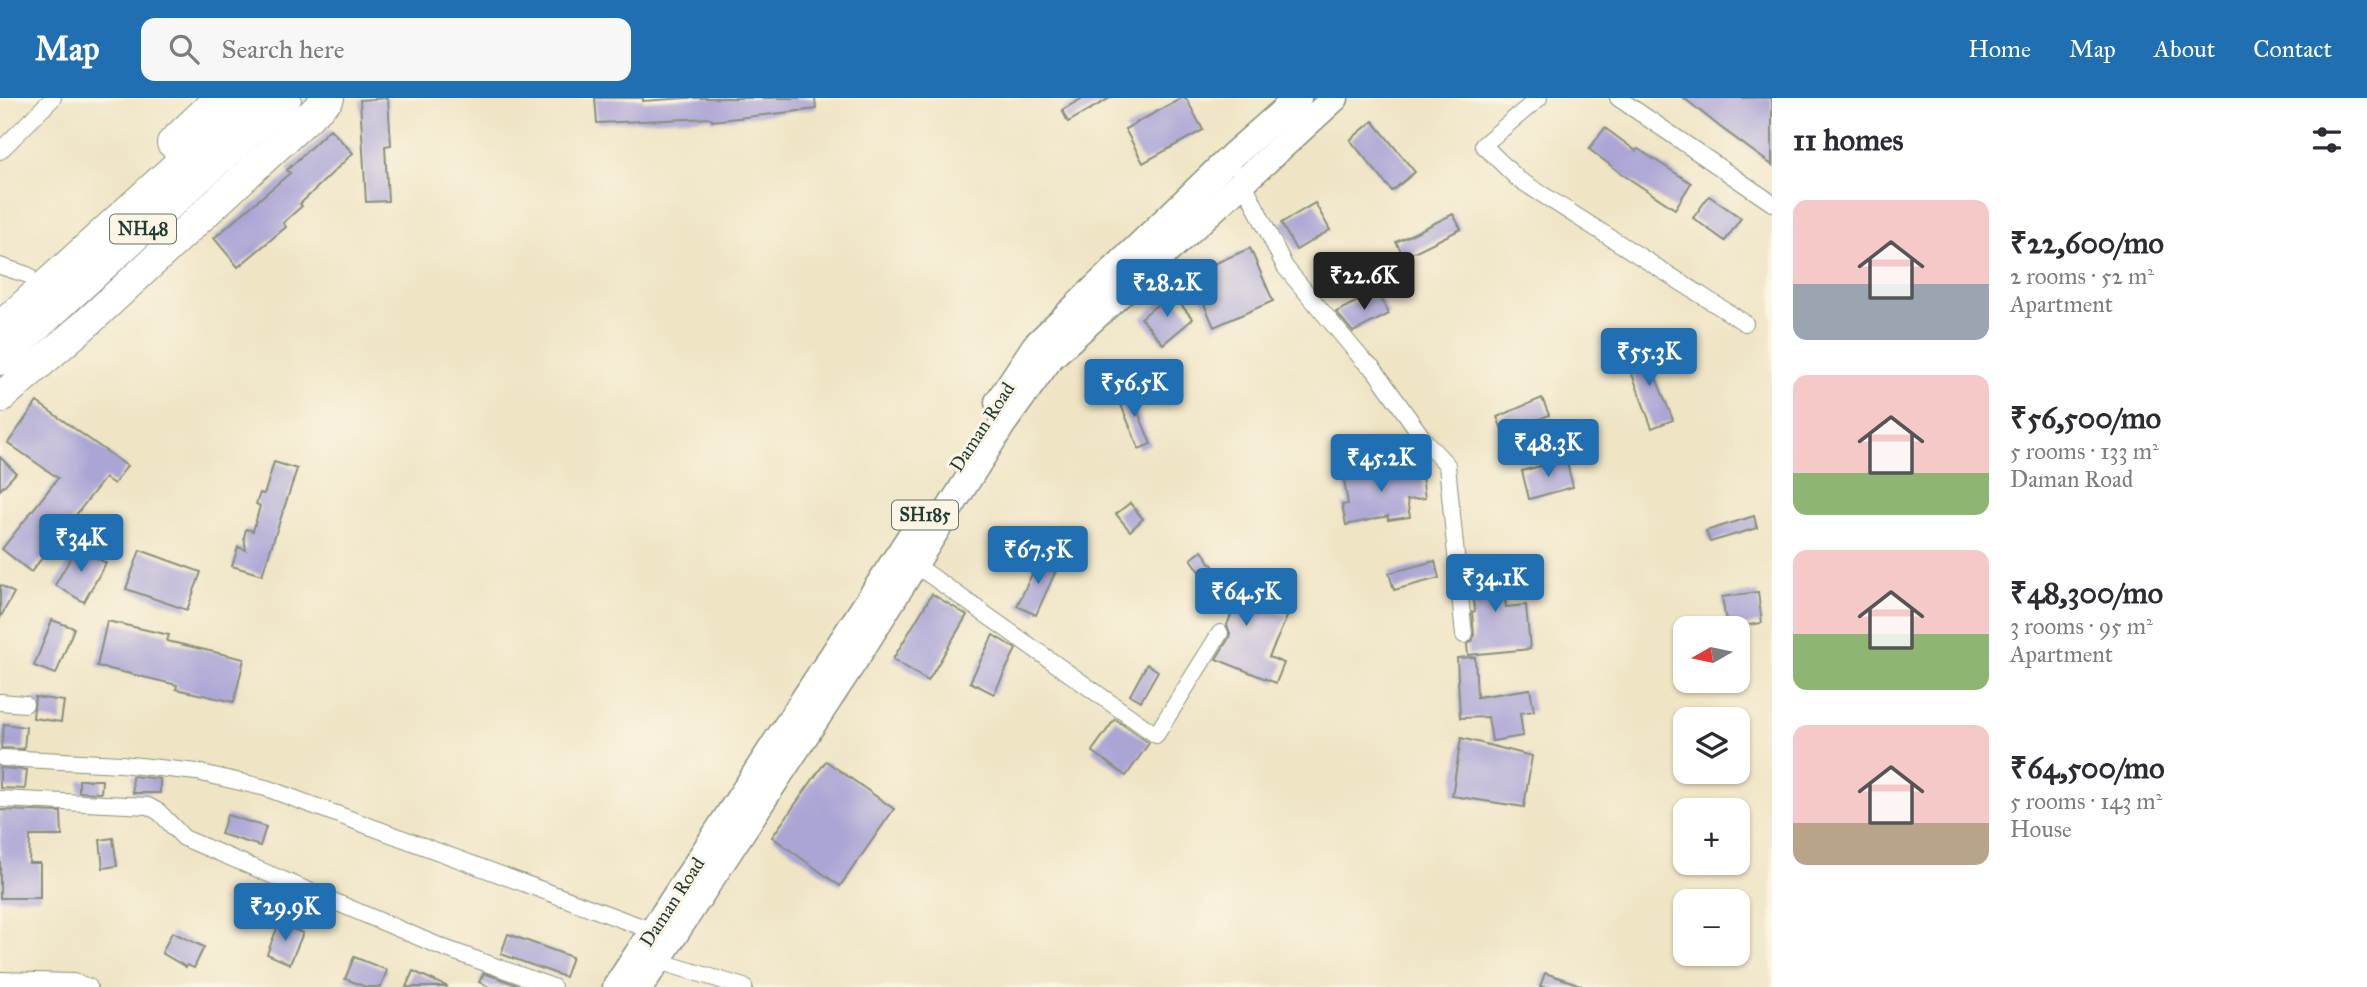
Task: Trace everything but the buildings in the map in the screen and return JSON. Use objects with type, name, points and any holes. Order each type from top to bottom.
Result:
[{"type":"highway","points":[[0,298],[14,271],[101,213],[219,98]]},
{"type":"highway","name":"NH48","points":[[0,327],[251,98]]},
{"type":"highway","name":"NH48","points":[[0,360],[286,98]]},
{"type":"highway","points":[[0,398],[88,321],[329,98]]},
{"type":"main road","name":"Daman Road","points":[[617,987],[651,947],[907,559],[1035,346],[1232,156],[1297,98]]},
{"type":"main road","points":[[907,559],[1051,357],[1335,98]]},
{"type":"main road","points":[[640,987],[651,947]]},
{"type":"street","points":[[0,151],[53,98]]},
{"type":"street","points":[[1539,98],[1483,145],[1518,179],[1745,323]]},
{"type":"street","points":[[1618,98],[1772,203]]},
{"type":"street","points":[[1232,156],[1285,267],[1362,359],[1374,369],[1425,441],[1447,465],[1464,635]]},
{"type":"street","points":[[907,559],[1156,735],[1220,633]]},
{"type":"street","points":[[0,702],[25,704]]},
{"type":"street","points":[[3,758],[121,764],[197,772],[266,788],[744,987]]},
{"type":"street","points":[[0,799],[148,806],[159,812],[184,838],[444,948],[553,987]]},
{"type":"street","points":[[0,980],[73,982],[89,987]]}]
